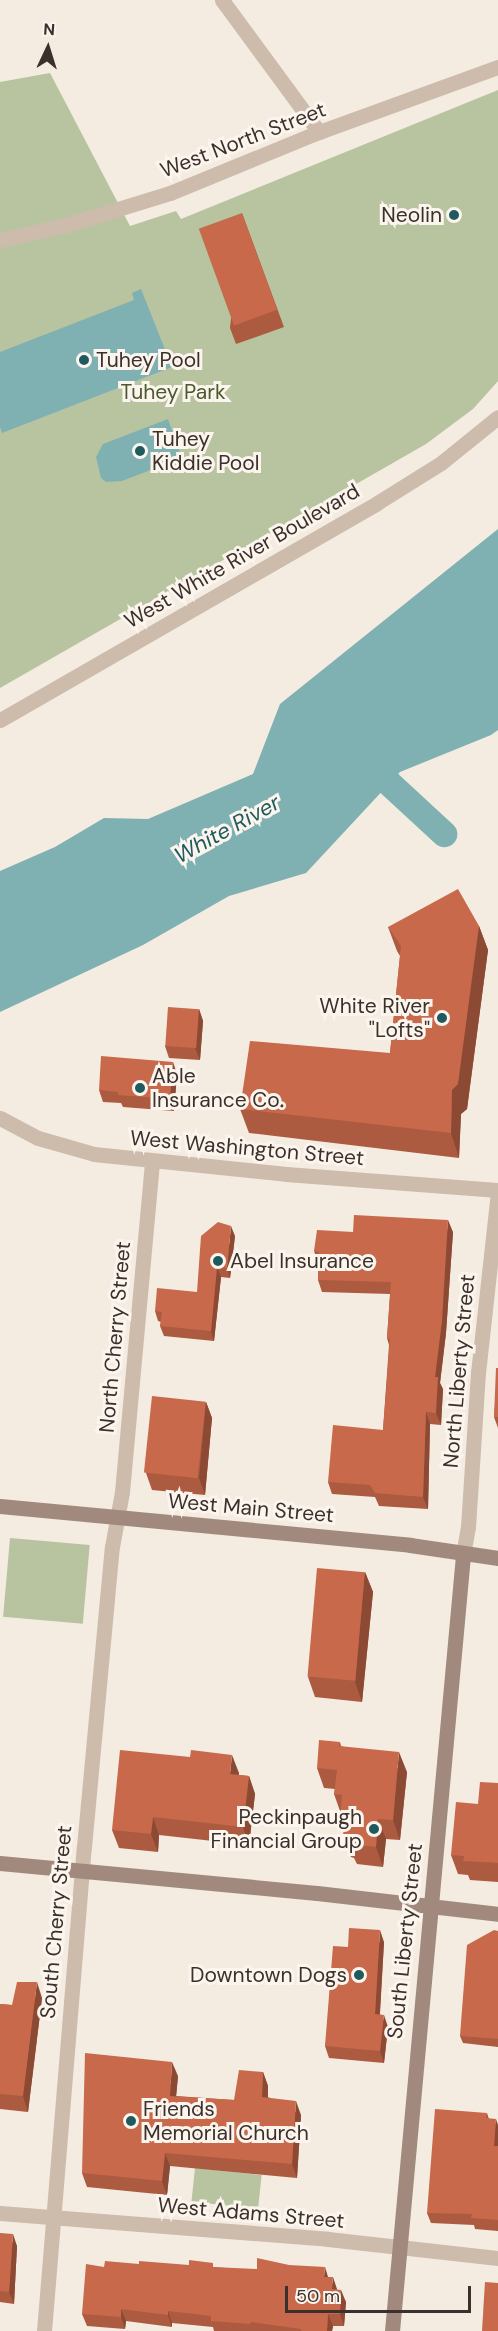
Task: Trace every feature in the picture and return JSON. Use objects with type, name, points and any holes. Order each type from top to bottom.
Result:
[{"type":"main road","name":"West Main Street","points":[[0,1506],[410,1545],[463,1555],[498,1558]]},
{"type":"main road","name":"South Liberty Street","points":[[392,2331],[397,2248],[463,1555]]},
{"type":"main road","points":[[0,1863],[317,1893],[498,1914]]},
{"type":"street","points":[[222,0],[320,132]]},
{"type":"street","name":"West North Street","points":[[0,240],[66,225],[170,193],[320,132],[498,67]]},
{"type":"street","name":"West White River Boulevard","points":[[0,720],[377,503],[441,462],[498,417]]},
{"type":"street","name":"West Washington Street","points":[[3,1120],[56,1145],[94,1154],[498,1191]]},
{"type":"street","name":"North Cherry Street","points":[[118,1517],[152,1161]]},
{"type":"street","name":"North Liberty Street","points":[[463,1555],[468,1527],[477,1385],[498,1191]]},
{"type":"street","name":"South Cherry Street","points":[[44,2331],[82,1871],[112,1547],[118,1517]]},
{"type":"street","name":"West Adams Street","points":[[0,2213],[328,2240],[498,2258]]},
{"type":"green space","name":"Tuhey Park","points":[[50,73],[130,226],[176,211],[181,219],[498,90],[498,381],[473,409],[426,444],[0,688],[0,82]]},
{"type":"green space","points":[[10,1538],[90,1545],[83,1624],[3,1617]]},
{"type":"green space","points":[[195,2168],[262,2175],[258,2209],[191,2202]]},
{"type":"water","name":"Tuhey Pool","points":[[141,289],[172,367],[2,433],[0,427],[0,352],[134,300],[132,293]]},
{"type":"water","name":"Tuhey Kiddie Pool","points":[[168,419],[182,458],[122,481],[106,482],[101,478],[96,457],[103,444]]},
{"type":"water","name":"White River","points":[[498,529],[498,730],[491,735],[400,772],[306,873],[229,896],[143,945],[0,1012],[0,871],[55,847],[104,818],[148,819],[253,774],[280,704]]},
{"type":"building","points":[[242,213],[277,310],[234,326],[199,229]]},
{"type":"building","name":"White River \"Lofts\"","points":[[458,889],[479,926],[458,1084],[452,1090],[451,1133],[240,1109],[250,1041],[390,1053],[401,946],[388,927]]},
{"type":"building","points":[[168,1007],[199,1009],[196,1048],[165,1046]]},
{"type":"building","name":"Able Insurance Co.","points":[[101,1056],[173,1062],[170,1099],[118,1095],[118,1092],[99,1090]]},
{"type":"building","points":[[354,1215],[448,1220],[442,1321],[435,1377],[438,1377],[436,1413],[426,1412],[423,1497],[375,1493],[370,1485],[328,1482],[333,1425],[383,1430],[390,1339],[387,1338],[391,1282],[318,1280],[319,1252],[314,1251],[317,1230],[353,1232]]},
{"type":"building","points":[[218,1222],[231,1226],[227,1268],[217,1267],[211,1331],[160,1326],[162,1312],[155,1311],[157,1288],[197,1292],[201,1236]]},
{"type":"building","points":[[496,1368],[498,1368],[498,1417],[494,1417]]},
{"type":"building","points":[[152,1396],[206,1402],[198,1478],[144,1473]]},
{"type":"building","points":[[317,1568],[365,1572],[355,1681],[308,1677]]},
{"type":"building","points":[[319,1740],[340,1742],[339,1746],[399,1752],[393,1820],[378,1819],[376,1847],[349,1844],[350,1838],[343,1837],[345,1819],[340,1818],[342,1795],[334,1794],[337,1770],[317,1768]]},
{"type":"building","points":[[120,1750],[190,1757],[191,1750],[232,1755],[230,1774],[249,1776],[243,1827],[153,1817],[151,1834],[112,1830]]},
{"type":"building","points":[[480,1782],[498,1783],[498,1863],[463,1861],[464,1856],[451,1855],[456,1802],[478,1804]]},
{"type":"building","points":[[349,1928],[380,1930],[375,2014],[384,2015],[380,2051],[325,2046],[333,1946],[348,1947]]},
{"type":"building","points":[[494,1930],[498,1931],[498,2039],[460,2036],[467,1945]]},
{"type":"building","points":[[17,1982],[37,1982],[23,2096],[0,2094],[0,2004],[12,2005]]},
{"type":"building","points":[[85,2053],[172,2062],[170,2096],[234,2100],[239,2070],[263,2072],[262,2097],[296,2101],[292,2164],[165,2153],[162,2181],[82,2173]]},
{"type":"building","points":[[435,2109],[487,2113],[486,2118],[496,2119],[494,2146],[498,2146],[498,2220],[471,2218],[472,2214],[427,2213]]},
{"type":"building","points":[[0,2233],[13,2234],[9,2292],[0,2291]]},
{"type":"building","points":[[257,2258],[289,2265],[325,2267],[324,2277],[333,2277],[332,2289],[341,2290],[340,2314],[328,2314],[327,2331],[301,2331],[301,2329],[251,2322],[250,2324],[211,2321],[211,2316],[168,2311],[168,2315],[121,2309],[121,2317],[82,2314],[86,2264],[104,2267],[105,2261],[139,2264],[139,2261],[189,2265],[189,2260],[213,2263],[213,2267],[257,2269]]},
{"type":"building","points":[[485,2282],[498,2283],[498,2331],[482,2331]]},
{"type":"waterway","points":[[365,761],[444,834]]},
{"type":"place","name":"Neolin","points":[[454,215]]},
{"type":"place","name":"Tuhey Pool","points":[[84,360]]},
{"type":"place","name":"Tuhey Kiddie Pool","points":[[140,451]]},
{"type":"place","name":"White River \"Lofts\"","points":[[442,1018]]},
{"type":"place","name":"Able Insurance Co.","points":[[140,1088]]},
{"type":"place","name":"Abel Insurance","points":[[218,1261]]},
{"type":"place","name":"Peckinpaugh Financial Group","points":[[374,1829]]},
{"type":"place","name":"Downtown Dogs","points":[[359,1975]]},
{"type":"place","name":"Friends Memorial Church","points":[[131,2121]]}]
